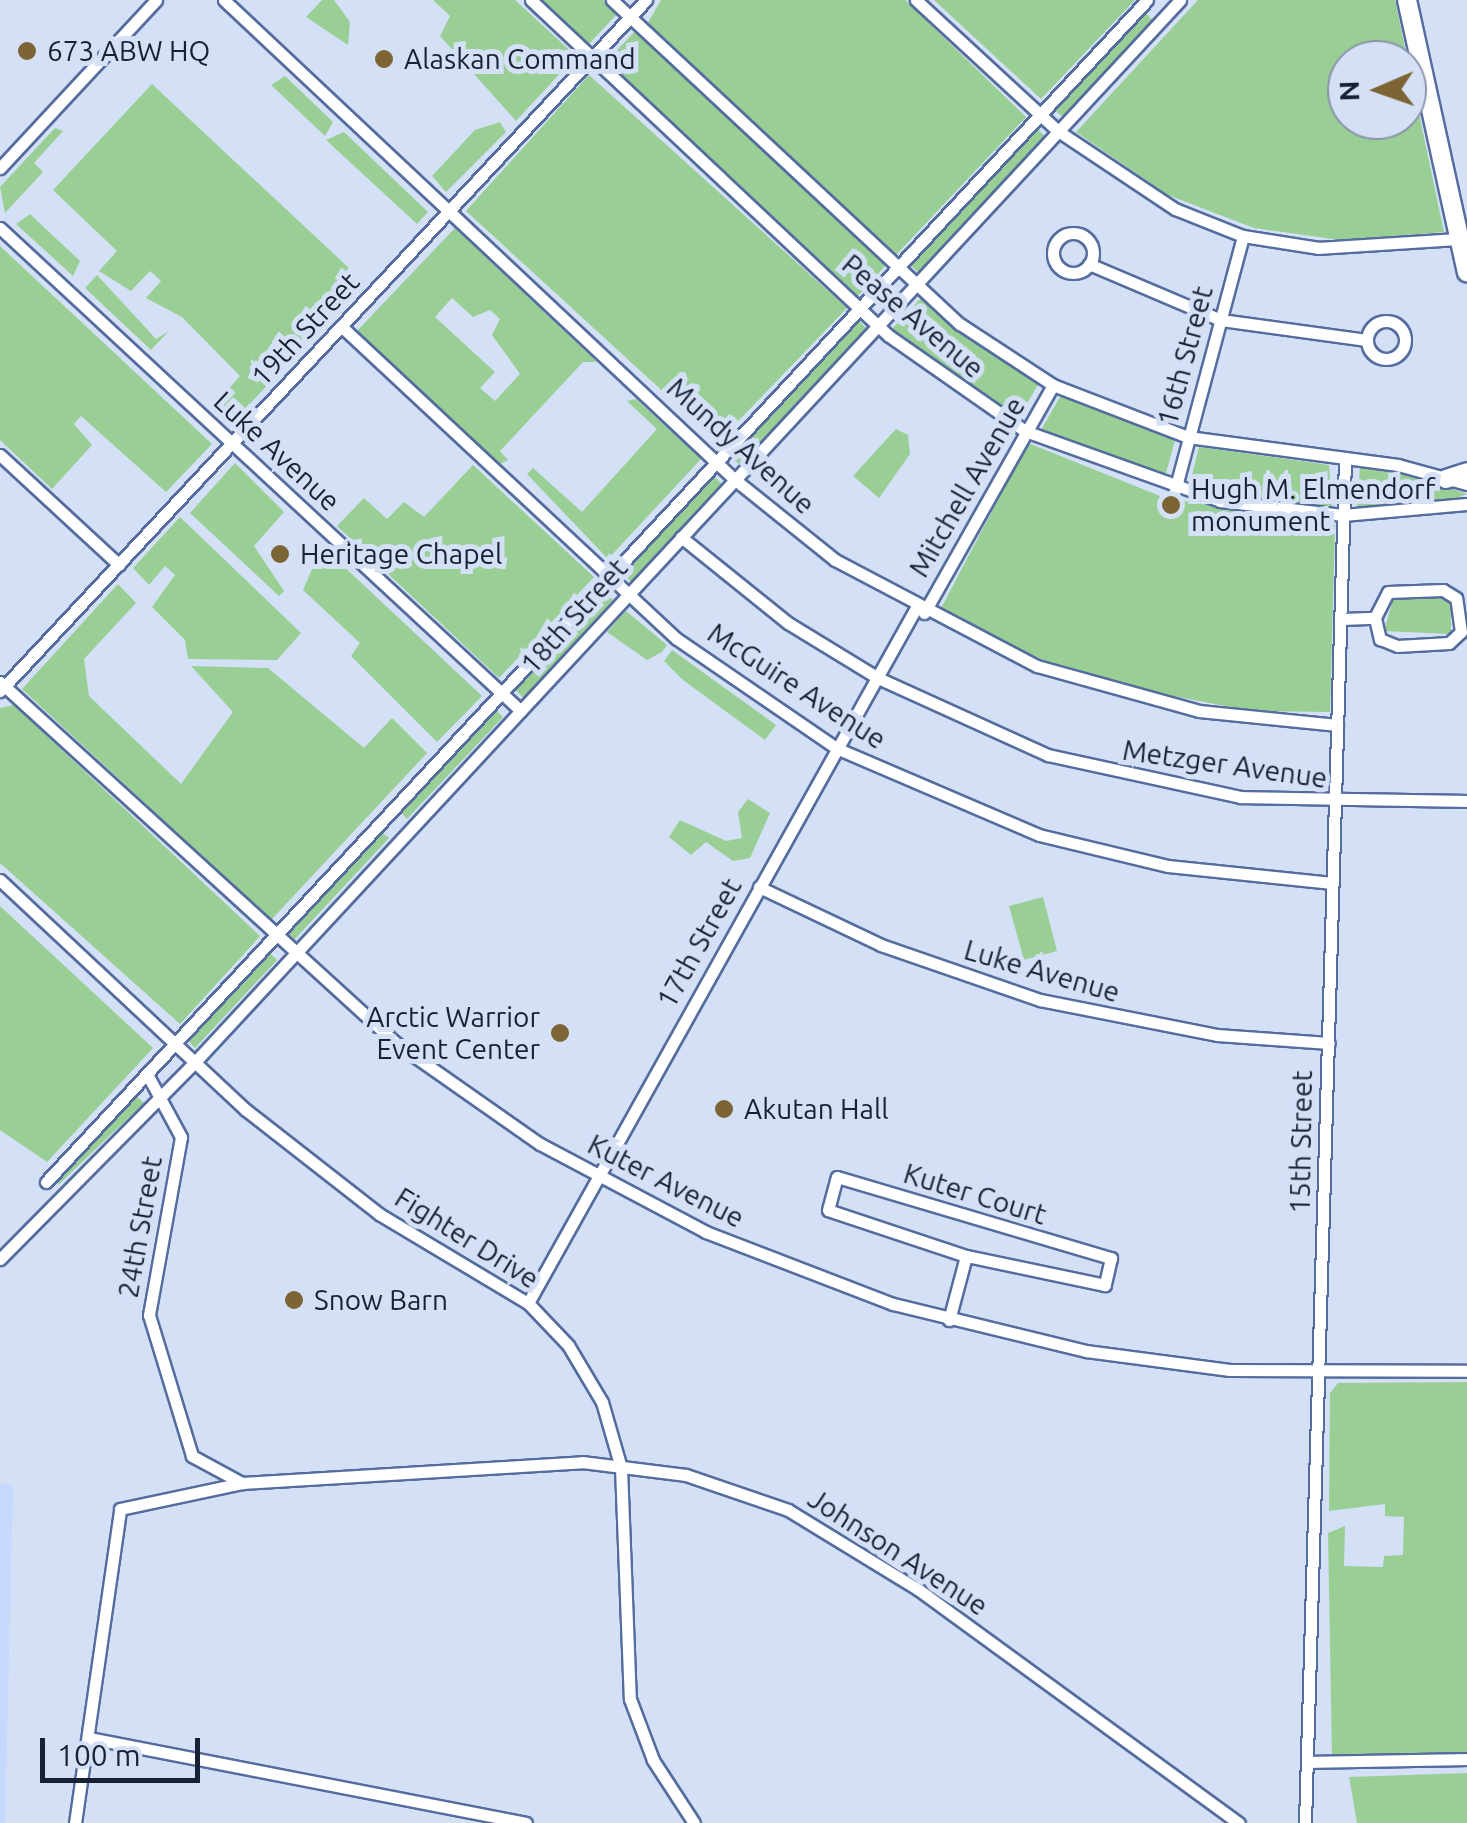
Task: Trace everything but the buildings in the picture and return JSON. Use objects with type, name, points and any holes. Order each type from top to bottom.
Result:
[{"type":"main road","points":[[1407,0],[1467,272]]},
{"type":"main road","points":[[1446,480],[1467,472]]},
{"type":"street","points":[[0,168],[156,0]]},
{"type":"street","name":"Mundy Avenue","points":[[224,0],[734,479],[835,560],[920,610],[1134,697],[1338,725]]},
{"type":"street","name":"Pease Avenue","points":[[530,0],[879,325],[1025,432],[1175,490],[1343,516],[1467,504]]},
{"type":"street","name":"Pease Avenue","points":[[612,0],[897,269],[1054,385],[1188,437],[1467,484]]},
{"type":"street","name":"19th Street","points":[[2,686],[646,0]]},
{"type":"street","points":[[916,0],[1058,132],[1124,183],[1243,236],[1358,250],[1460,240]]},
{"type":"street","points":[[1150,0],[1167,14]]},
{"type":"street","name":"18th Street","points":[[46,1182],[1150,0]]},
{"type":"street","name":"18th Street","points":[[0,1259],[194,1064],[290,952],[521,711],[1180,0]]},
{"type":"street","name":"Luke Avenue","points":[[0,228],[521,711]]},
{"type":"street","name":"16th Street","points":[[1175,490],[1243,236]]},
{"type":"street","points":[[1089,264],[1221,320],[1367,340]]},
{"type":"street","name":"McGuire Avenue","points":[[341,326],[626,595],[836,748],[1040,835],[1168,866],[1332,883]]},
{"type":"street","name":"Mitchell Avenue","points":[[920,610],[1054,385]]},
{"type":"street","points":[[0,455],[119,565]]},
{"type":"street","name":"15th Street","points":[[1305,1823],[1345,462]]},
{"type":"street","name":"Metzger Avenue","points":[[681,537],[788,622],[878,678],[971,726],[1101,772],[1335,804],[1467,800]]},
{"type":"street","points":[[1443,590],[1456,598],[1461,632],[1449,643],[1398,646],[1380,639],[1375,618],[1388,592],[1443,590]]},
{"type":"street","name":"17th Street","points":[[528,1303],[836,748],[920,610]]},
{"type":"street","points":[[1342,619],[1375,618]]},
{"type":"street","name":"Kuter Avenue","points":[[2,686],[273,937],[397,1044],[597,1176],[760,1256],[949,1320],[1155,1362],[1321,1374],[1467,1372]]},
{"type":"street","points":[[387,816],[406,830]]},
{"type":"street","name":"Fighter Drive","points":[[0,880],[194,1064],[379,1214],[528,1303],[586,1372],[621,1468],[630,1699],[653,1760],[694,1823]]},
{"type":"street","name":"Luke Avenue","points":[[759,887],[881,945],[1040,1000],[1217,1035],[1329,1043]]},
{"type":"street","name":"24th Street","points":[[147,1074],[164,1091],[181,1136],[149,1314],[192,1456],[242,1483]]},
{"type":"street","name":"Kuter Court","points":[[838,1176],[1110,1258],[1106,1285],[966,1256],[828,1210],[838,1176]]},
{"type":"street","points":[[949,1320],[966,1256]]},
{"type":"street","name":"Johnson Avenue","points":[[89,1738],[120,1509],[242,1483],[582,1462],[686,1475],[788,1510],[919,1590],[1238,1823]]},
{"type":"street","points":[[76,1823],[89,1738],[526,1823]]},
{"type":"street","points":[[1309,1762],[1467,1760]]},
{"type":"shaded area","points":[[0,1483],[13,1486],[5,1823],[0,1823]]},
{"type":"green space","points":[[322,0],[334,0],[350,22],[348,45],[306,17]]},
{"type":"green space","points":[[433,0],[515,0],[576,56],[516,121],[440,36],[450,16]]},
{"type":"green space","points":[[539,0],[603,0],[617,14],[589,44]]},
{"type":"green space","points":[[661,0],[905,0],[1026,117],[895,256],[646,26]]},
{"type":"green space","points":[[934,0],[1135,0],[1041,99]]},
{"type":"green space","points":[[1198,0],[1395,0],[1403,40],[1327,40],[1327,140],[1425,140],[1444,232],[1340,240],[1254,228],[1168,195],[1076,132]]},
{"type":"green space","points":[[1144,12],[1154,21],[1064,118],[1053,109]]},
{"type":"green space","points":[[635,31],[886,265],[858,296],[607,61]]},
{"type":"green space","points":[[589,75],[847,308],[718,442],[466,211]]},
{"type":"green space","points":[[285,76],[333,122],[325,136],[271,85]]},
{"type":"green space","points":[[152,84],[364,282],[230,425],[212,408],[240,376],[182,317],[146,298],[161,281],[150,271],[131,291],[99,271],[117,251],[53,190]]},
{"type":"green space","points":[[500,122],[506,132],[446,192],[432,176],[475,130]]},
{"type":"green space","points":[[55,128],[63,131],[34,163],[43,172],[5,213],[0,187]]},
{"type":"green space","points":[[1036,128],[1046,137],[919,273],[909,264]]},
{"type":"green space","points":[[344,132],[428,212],[417,224],[326,140]]},
{"type":"green space","points":[[30,214],[80,261],[73,276],[16,224]]},
{"type":"green space","points":[[455,228],[597,362],[583,362],[500,451],[508,460],[500,464],[356,332]],"holes":[[[452,298],[473,317],[490,310],[500,319],[492,335],[520,374],[495,401],[480,388],[495,372],[435,317]]]},
{"type":"green space","points":[[0,246],[212,444],[166,492],[81,416],[74,424],[92,445],[52,489],[0,440]]},
{"type":"green space","points":[[97,275],[156,339],[169,331],[151,350],[85,288]]},
{"type":"green space","points":[[921,298],[1039,383],[1018,419],[892,329]]},
{"type":"green space","points":[[857,319],[867,329],[740,465],[730,456]]},
{"type":"green space","points":[[1061,395],[1175,440],[1164,480],[1041,430]]},
{"type":"green space","points":[[636,399],[701,459],[608,559],[527,474],[533,468],[582,512],[657,429],[627,401]]},
{"type":"green space","points":[[896,429],[908,435],[910,454],[879,498],[853,476]]},
{"type":"green space","points":[[1028,443],[1165,498],[1335,525],[1330,712],[1252,711],[1136,689],[1048,662],[939,612]]},
{"type":"green space","points":[[1199,447],[1329,465],[1332,508],[1189,487]]},
{"type":"green space","points":[[235,463],[284,512],[254,546],[284,591],[279,596],[190,513]]},
{"type":"green space","points":[[473,465],[594,577],[499,678],[337,526],[364,498],[387,519],[404,502],[424,517]]},
{"type":"green space","points":[[1360,467],[1398,470],[1467,494],[1433,506],[1357,508]]},
{"type":"green space","points":[[712,475],[722,484],[631,582],[621,572]]},
{"type":"green space","points":[[180,517],[301,633],[277,660],[188,659],[185,640],[152,607],[175,575],[165,566],[149,585],[133,568]]},
{"type":"green space","points":[[322,546],[482,696],[437,742],[351,656],[360,643],[303,590]]},
{"type":"green space","points":[[118,584],[136,603],[84,659],[89,696],[181,784],[233,712],[191,666],[268,668],[364,748],[392,718],[427,753],[271,920],[22,689]]},
{"type":"green space","points":[[604,591],[613,600],[524,698],[514,689]]},
{"type":"green space","points":[[1439,597],[1451,603],[1451,634],[1384,631],[1393,600]]},
{"type":"green space","points":[[626,611],[667,645],[662,652],[647,660],[607,632]]},
{"type":"green space","points":[[672,650],[776,725],[765,740],[683,680],[664,661]]},
{"type":"green space","points":[[14,705],[260,936],[180,1024],[0,863],[0,708]]},
{"type":"green space","points":[[494,708],[503,717],[407,819],[399,810]]},
{"type":"green space","points":[[748,799],[770,813],[750,858],[733,861],[706,842],[691,855],[669,837],[680,820],[726,841],[742,838],[738,812]]},
{"type":"green space","points":[[379,830],[389,838],[294,940],[284,931]]},
{"type":"green space","points":[[1043,897],[1057,951],[1024,960],[1009,906]]},
{"type":"green space","points":[[0,906],[153,1048],[47,1162],[0,1130]]},
{"type":"green space","points":[[267,950],[277,960],[195,1048],[186,1038]]},
{"type":"green space","points":[[133,1093],[144,1103],[58,1185],[58,1174]]},
{"type":"green space","points":[[1467,1382],[1467,1755],[1332,1758],[1328,1533],[1345,1526],[1344,1566],[1383,1567],[1384,1556],[1403,1555],[1404,1517],[1385,1516],[1385,1504],[1329,1511],[1330,1393],[1338,1383]]},
{"type":"green space","points":[[1467,1773],[1467,1823],[1357,1823],[1349,1777]]},
{"type":"place","name":"673 ABW HQ","points":[[27,51]]},
{"type":"place","name":"Alaskan Command","points":[[384,59]]},
{"type":"place","name":"Hugh M. Elmendorf monument","points":[[1171,505]]},
{"type":"place","name":"Heritage Chapel","points":[[280,554]]},
{"type":"place","name":"Arctic Warrior Event Center","points":[[560,1033]]},
{"type":"place","name":"Akutan Hall","points":[[724,1109]]},
{"type":"place","name":"Snow Barn","points":[[294,1300]]}]
